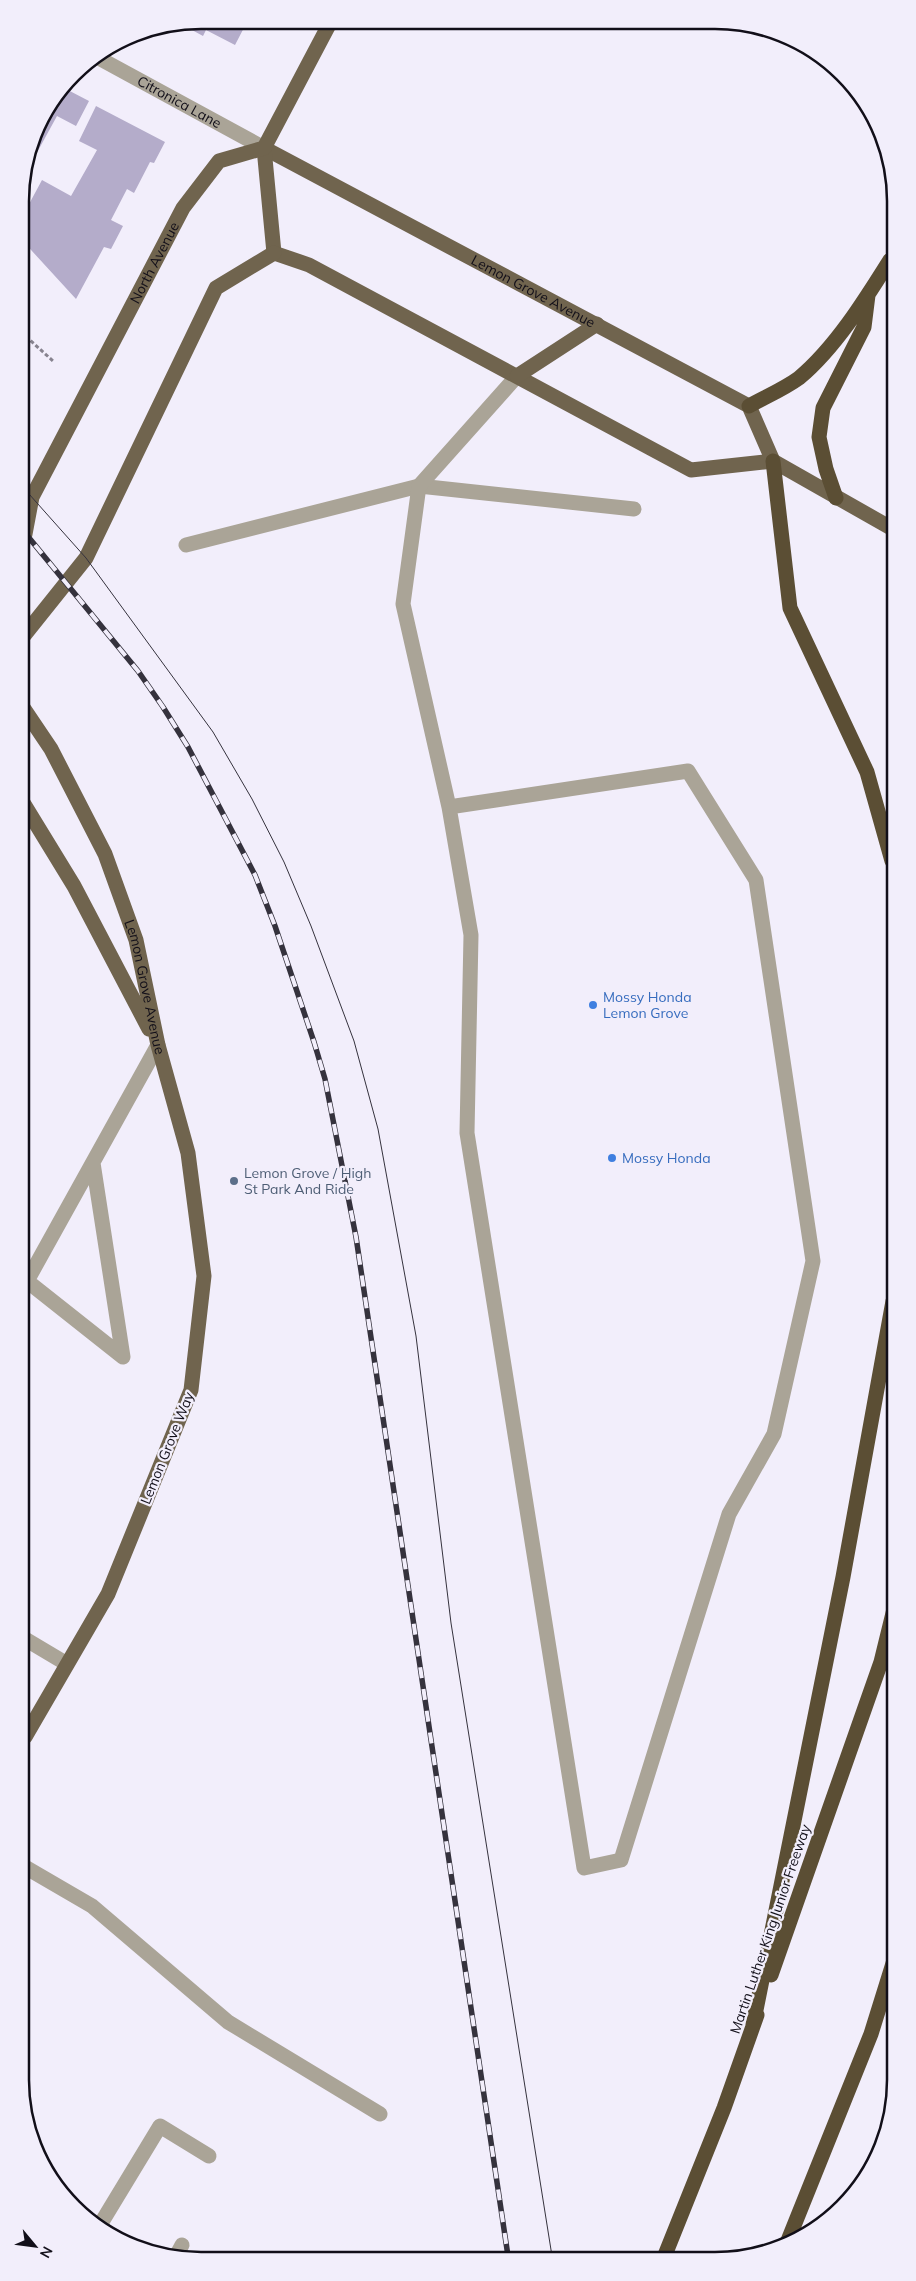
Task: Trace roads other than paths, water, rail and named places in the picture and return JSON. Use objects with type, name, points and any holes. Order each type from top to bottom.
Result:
[{"type":"highway","points":[[748,406],[798,379],[822,356],[868,295],[887,265]]},
{"type":"highway","points":[[836,498],[822,456],[819,437],[820,423],[823,408],[864,327],[868,295]]},
{"type":"highway","points":[[772,461],[790,608],[867,772],[887,843]]},
{"type":"highway","points":[[754,2025],[843,1577],[887,1334]]},
{"type":"highway","name":"Martin Luther King Junior Freeway","points":[[666,2252],[724,2108],[754,2025],[881,1662],[887,1638]]},
{"type":"highway","points":[[791,2235],[871,2034],[887,1982]]},
{"type":"main road","points":[[274,253],[264,148],[327,29]]},
{"type":"main road","name":"Lemon Grove Avenue","points":[[264,148],[748,406]]},
{"type":"main road","name":"North Avenue","points":[[29,495],[183,208],[219,160],[264,148]]},
{"type":"main road","points":[[274,253],[309,265],[690,470],[772,461],[887,526]]},
{"type":"main road","points":[[29,629],[86,558],[216,288],[274,253]]},
{"type":"main road","points":[[516,376],[597,324]]},
{"type":"main road","points":[[748,406],[772,461]]},
{"type":"main road","name":"Lemon Grove Avenue","points":[[29,716],[51,749],[105,854],[136,940],[158,1045]]},
{"type":"main road","name":"Lemon Grove Avenue","points":[[29,813],[74,886],[158,1045]]},
{"type":"main road","name":"Lemon Grove Way","points":[[29,1730],[108,1594],[191,1390],[204,1276],[188,1154],[158,1045]]},
{"type":"street","name":"Citronica Lane","points":[[102,60],[264,148]]},
{"type":"street","points":[[449,807],[688,772],[756,880],[814,1261],[774,1434],[729,1514],[621,1860],[584,1868],[467,1133],[471,935],[449,807],[403,604],[419,486],[516,376]]},
{"type":"street","points":[[186,545],[419,486],[634,509]]},
{"type":"street","points":[[29,1279],[158,1045]]},
{"type":"street","points":[[29,1282],[123,1357],[93,1163]]},
{"type":"street","points":[[29,1641],[67,1664]]},
{"type":"street","points":[[29,1869],[92,1906],[228,2022],[380,2114]]},
{"type":"street","points":[[102,2221],[160,2126],[209,2156]]},
{"type":"tram line","points":[[29,494],[86,558],[213,732],[252,799],[284,862],[311,926],[354,1041],[378,1129],[416,1336],[451,1623],[551,2252]]},
{"type":"railway","points":[[29,538],[138,671],[188,747],[255,875],[275,926],[325,1079],[356,1237],[507,2252]]},
{"type":"place","name":"Mossy Honda Lemon Grove","points":[[593,1005]]},
{"type":"place","name":"Mossy Honda","points":[[612,1158]]},
{"type":"place","name":"Lemon Grove / High St Park And Ride","points":[[234,1181]]}]
